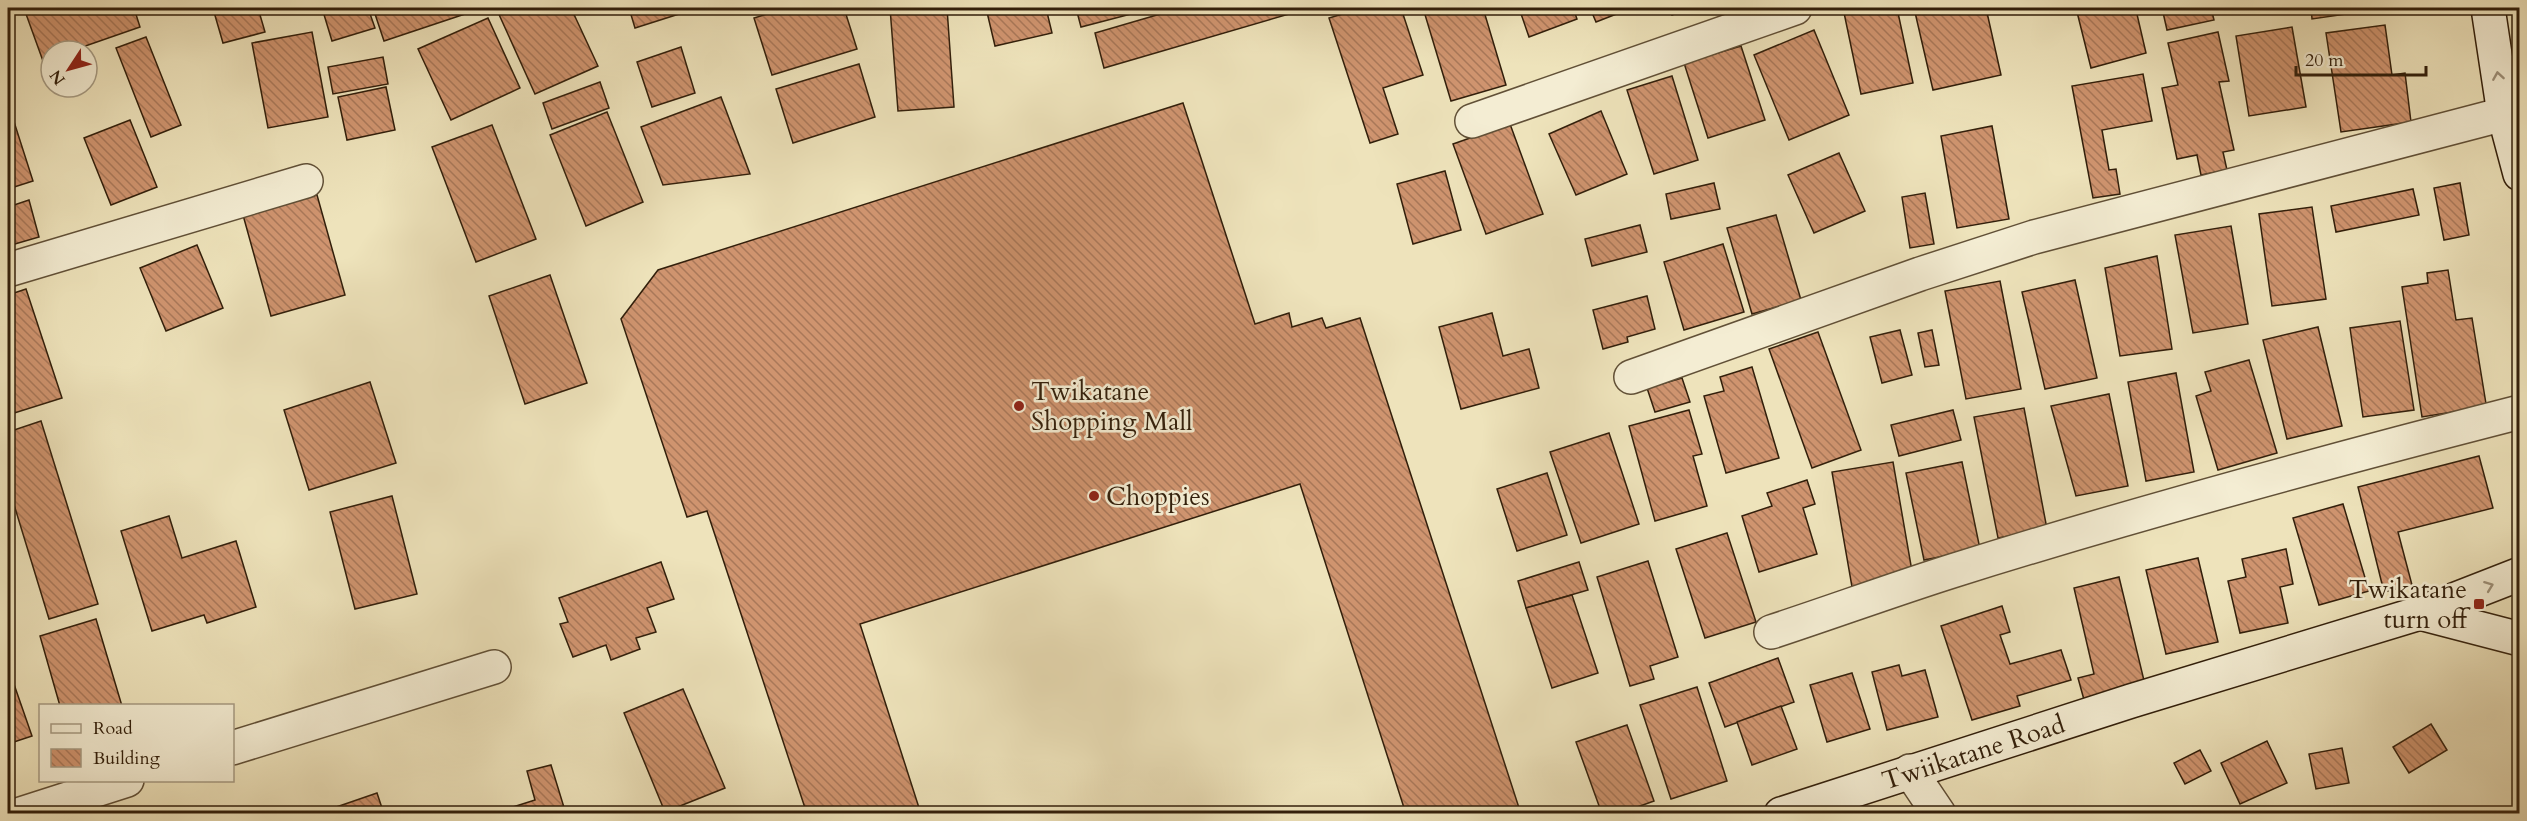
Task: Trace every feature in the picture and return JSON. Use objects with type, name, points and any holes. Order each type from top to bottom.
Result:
[{"type":"street","points":[[1472,121],[1795,8]]},
{"type":"street","points":[[2488,8],[2504,114],[2520,174]]},
{"type":"street","points":[[1631,377],[1909,278],[2034,237],[2504,114]]},
{"type":"street","points":[[8,270],[306,181]]},
{"type":"street","points":[[1772,632],[2050,541],[2315,465],[2520,412]]},
{"type":"street","name":"Twiikatane Road","points":[[1781,813],[2131,701],[2420,613],[2520,574]]},
{"type":"street","points":[[2420,613],[2520,639]]},
{"type":"street","points":[[234,747],[494,667]]},
{"type":"street","points":[[1910,771],[1939,813]]},
{"type":"street","points":[[21,813],[121,782]]},
{"type":"building","points":[[43,8],[134,8],[140,27],[99,41],[99,39],[39,39],[39,50],[26,14]]},
{"type":"building","points":[[228,8],[258,8],[265,32],[223,43],[214,12]]},
{"type":"building","points":[[322,8],[368,8],[375,28],[332,41]]},
{"type":"building","points":[[373,8],[466,8],[468,13],[384,41]]},
{"type":"building","points":[[501,8],[571,8],[598,66],[535,94],[497,10]]},
{"type":"building","points":[[629,8],[698,8],[635,28]]},
{"type":"building","points":[[787,8],[844,8],[857,49],[772,75],[754,18]]},
{"type":"building","points":[[890,8],[947,8],[954,107],[898,111]]},
{"type":"building","points":[[986,8],[1046,8],[1052,33],[995,46]]},
{"type":"building","points":[[1076,8],[1134,8],[1135,13],[1081,27]]},
{"type":"building","points":[[1173,8],[1295,8],[1296,12],[1104,68],[1095,33],[1174,10]]},
{"type":"building","points":[[1363,8],[1401,8],[1423,75],[1383,88],[1398,134],[1370,143],[1329,18]]},
{"type":"building","points":[[1423,8],[1483,8],[1506,85],[1451,101]]},
{"type":"building","points":[[1519,8],[1573,8],[1577,19],[1529,37]]},
{"type":"building","points":[[1590,8],[1632,8],[1596,22]]},
{"type":"building","points":[[1669,8],[1690,8],[1672,15]]},
{"type":"building","points":[[1843,8],[1897,8],[1913,83],[1861,94]]},
{"type":"building","points":[[1914,8],[1986,8],[2001,75],[1933,90]]},
{"type":"building","points":[[2076,8],[2146,8],[2136,10],[2146,53],[2091,68]]},
{"type":"building","points":[[2162,8],[2211,8],[2214,20],[2167,30]]},
{"type":"building","points":[[2311,8],[2380,8],[2380,9],[2312,19]]},
{"type":"building","points":[[488,18],[520,88],[451,120],[418,49]]},
{"type":"building","points":[[2385,25],[2392,75],[2405,73],[2411,122],[2341,132],[2326,33]]},
{"type":"building","points":[[2292,27],[2306,107],[2249,116],[2236,36]]},
{"type":"building","points":[[1814,30],[1849,115],[1789,140],[1754,55]]},
{"type":"building","points":[[312,32],[328,117],[268,128],[252,43]]},
{"type":"building","points":[[2218,32],[2229,81],[2219,82],[2234,150],[2223,152],[2227,170],[2201,175],[2197,155],[2177,159],[2162,88],[2178,85],[2168,43]]},
{"type":"building","points":[[146,37],[181,125],[151,137],[116,48]]},
{"type":"building","points":[[1741,46],[1765,120],[1708,138],[1684,63]]},
{"type":"building","points":[[681,47],[695,93],[652,107],[637,62]]},
{"type":"building","points":[[383,57],[388,84],[333,94],[328,67]]},
{"type":"building","points":[[859,64],[875,117],[793,143],[776,89]]},
{"type":"building","points":[[2143,74],[2152,121],[2102,130],[2109,170],[2116,169],[2120,194],[2093,198],[2072,86]]},
{"type":"building","points":[[1672,76],[1698,160],[1654,174],[1627,90]]},
{"type":"building","points":[[600,82],[609,108],[552,129],[543,103]]},
{"type":"building","points":[[386,87],[395,130],[347,140],[338,97]]},
{"type":"building","points":[[721,97],[750,174],[663,185],[641,127]]},
{"type":"building","points":[[8,103],[33,181],[8,189]]},
{"type":"building","name":"Twikatane Shopping Mall","points":[[1183,103],[1255,324],[1289,313],[1292,327],[1322,318],[1326,328],[1360,318],[1521,814],[1406,814],[1300,484],[860,624],[921,814],[807,814],[707,511],[687,517],[621,319],[658,270]]},
{"type":"building","points":[[1601,111],[1627,174],[1576,195],[1549,134]]},
{"type":"building","points":[[607,112],[643,202],[586,226],[550,135]]},
{"type":"building","points":[[130,120],[157,187],[111,205],[84,138]]},
{"type":"building","points":[[1510,124],[1543,214],[1486,234],[1453,144]]},
{"type":"building","points":[[492,125],[536,239],[476,262],[432,147]]},
{"type":"building","points":[[1992,126],[2009,219],[1957,228],[1941,136]]},
{"type":"building","points":[[1839,153],[1865,211],[1814,233],[1788,175]]},
{"type":"building","points":[[1445,171],[1461,230],[1413,244],[1397,184]]},
{"type":"building","points":[[1714,183],[1720,209],[1671,219],[1666,194]]},
{"type":"building","points":[[2460,183],[2469,235],[2444,240],[2434,188]]},
{"type":"building","points":[[2413,189],[2419,215],[2336,232],[2331,206]]},
{"type":"building","points":[[1925,193],[1934,244],[1910,248],[1902,197]]},
{"type":"building","points":[[317,195],[345,295],[271,316],[243,215]]},
{"type":"building","points":[[29,200],[39,237],[8,246],[8,207]]},
{"type":"building","points":[[2312,207],[2326,299],[2272,306],[2259,214]]},
{"type":"building","points":[[1776,215],[1801,300],[1752,314],[1727,228]]},
{"type":"building","points":[[1640,225],[1647,252],[1592,266],[1585,239]]},
{"type":"building","points":[[2231,226],[2248,324],[2193,333],[2175,235]]},
{"type":"building","points":[[1723,244],[1744,312],[1684,330],[1664,262]]},
{"type":"building","points":[[197,245],[223,308],[166,331],[140,268]]},
{"type":"building","points":[[2157,256],[2172,349],[2120,356],[2105,268]]},
{"type":"building","points":[[2448,270],[2456,320],[2472,318],[2488,416],[2453,421],[2452,412],[2422,417],[2402,287],[2428,283],[2427,273]]},
{"type":"building","points":[[550,275],[587,383],[525,404],[489,296]]},
{"type":"building","points":[[2075,280],[2097,378],[2045,389],[2022,292]]},
{"type":"building","points":[[2000,281],[2021,389],[1966,399],[1945,291]]},
{"type":"building","points":[[26,289],[62,398],[8,415],[8,295]]},
{"type":"building","points":[[1647,296],[1655,329],[1627,337],[1628,342],[1603,349],[1593,310]]},
{"type":"building","points":[[1492,313],[1503,356],[1529,349],[1539,388],[1461,409],[1439,327]]},
{"type":"building","points":[[2400,321],[2414,410],[2363,417],[2350,328]]},
{"type":"building","points":[[2318,327],[2342,426],[2287,439],[2263,340]]},
{"type":"building","points":[[1900,330],[1912,375],[1882,383],[1870,337]]},
{"type":"building","points":[[1932,330],[1939,365],[1925,367],[1918,333]]},
{"type":"building","points":[[1818,332],[1861,450],[1812,468],[1769,349]]},
{"type":"building","points":[[2249,360],[2277,453],[2218,470],[2196,396],[2211,391],[2205,372]]},
{"type":"building","points":[[1752,367],[1779,458],[1726,473],[1704,396],[1724,391],[1720,377]]},
{"type":"building","points":[[2176,373],[2194,472],[2146,481],[2128,382]]},
{"type":"building","points":[[1682,378],[1690,402],[1655,412],[1647,388]]},
{"type":"building","points":[[370,382],[396,463],[309,490],[284,410]]},
{"type":"building","points":[[2109,394],[2128,486],[2076,496],[2051,406]]},
{"type":"building","points":[[2024,408],[2047,529],[1998,538],[1974,417]]},
{"type":"building","points":[[1689,410],[1702,454],[1693,456],[1707,506],[1655,521],[1629,426]]},
{"type":"building","points":[[1953,410],[1961,440],[1899,456],[1891,425]]},
{"type":"building","points":[[41,421],[98,604],[49,619],[8,485],[8,432]]},
{"type":"building","points":[[1609,433],[1639,524],[1581,543],[1550,452]]},
{"type":"building","points":[[2479,456],[2493,508],[2398,532],[2412,585],[2384,592],[2358,487]]},
{"type":"building","points":[[1893,462],[1913,577],[1852,587],[1832,472]]},
{"type":"building","points":[[1962,462],[1980,549],[1924,560],[1906,473]]},
{"type":"building","points":[[1547,473],[1567,535],[1517,551],[1497,489]]},
{"type":"building","points":[[1807,480],[1815,504],[1803,508],[1817,554],[1759,572],[1742,516],[1772,506],[1767,493]]},
{"type":"building","points":[[392,496],[417,594],[355,609],[330,512]]},
{"type":"building","points":[[2343,504],[2369,591],[2319,605],[2293,518]]},
{"type":"building","points":[[169,516],[182,558],[236,541],[256,607],[207,623],[204,615],[152,631],[121,531]]},
{"type":"building","points":[[1727,533],[1756,622],[1705,638],[1676,549]]},
{"type":"building","points":[[2286,549],[2293,584],[2280,587],[2288,623],[2240,633],[2228,581],[2246,577],[2242,559]]},
{"type":"building","points":[[2198,558],[2218,642],[2166,654],[2146,570]]},
{"type":"building","points":[[1648,561],[1678,657],[1650,666],[1654,679],[1630,686],[1597,577]]},
{"type":"building","points":[[661,562],[674,599],[647,608],[656,632],[636,638],[640,649],[611,660],[606,645],[573,657],[560,624],[568,622],[559,598]]},
{"type":"building","points":[[1579,562],[1588,590],[1526,608],[1518,581]]},
{"type":"building","points":[[2119,577],[2147,693],[2086,707],[2078,678],[2094,674],[2074,588]]},
{"type":"building","points":[[1572,595],[1598,673],[1552,688],[1526,608]]},
{"type":"building","points":[[2002,606],[2010,632],[2000,635],[2010,664],[2061,650],[2071,680],[2017,696],[2020,706],[1972,720],[1941,626]]},
{"type":"building","points":[[96,619],[121,704],[59,704],[40,636]]},
{"type":"building","points":[[1778,658],[1794,702],[1725,727],[1709,683]]},
{"type":"building","points":[[1899,665],[1902,676],[1925,670],[1938,717],[1887,730],[1872,672]]},
{"type":"building","points":[[8,667],[32,736],[8,744]]},
{"type":"building","points":[[1852,673],[1870,729],[1827,742],[1810,685]]},
{"type":"building","points":[[1697,687],[1727,781],[1671,799],[1640,705]]},
{"type":"building","points":[[683,689],[725,788],[665,812],[624,713]]},
{"type":"building","points":[[1781,706],[1797,749],[1752,765],[1737,722]]},
{"type":"building","points":[[2431,724],[2447,750],[2409,773],[2393,747]]},
{"type":"building","points":[[1627,725],[1654,801],[1618,814],[1602,814],[1576,742]]},
{"type":"building","points":[[2267,741],[2287,783],[2240,804],[2221,763]]},
{"type":"building","points":[[2342,748],[2349,783],[2316,789],[2309,754]]},
{"type":"building","points":[[2200,750],[2211,771],[2185,784],[2174,763]]},
{"type":"building","points":[[551,765],[566,814],[491,814],[535,800],[527,771]]},
{"type":"building","points":[[377,793],[384,814],[316,814]]},
{"type":"place","name":"Twikatane Shopping Mall","points":[[1019,406]]},
{"type":"place","name":"Choppies","points":[[1094,496]]},
{"type":"place","name":"Twikatane turn off","points":[[2479,604]]}]
